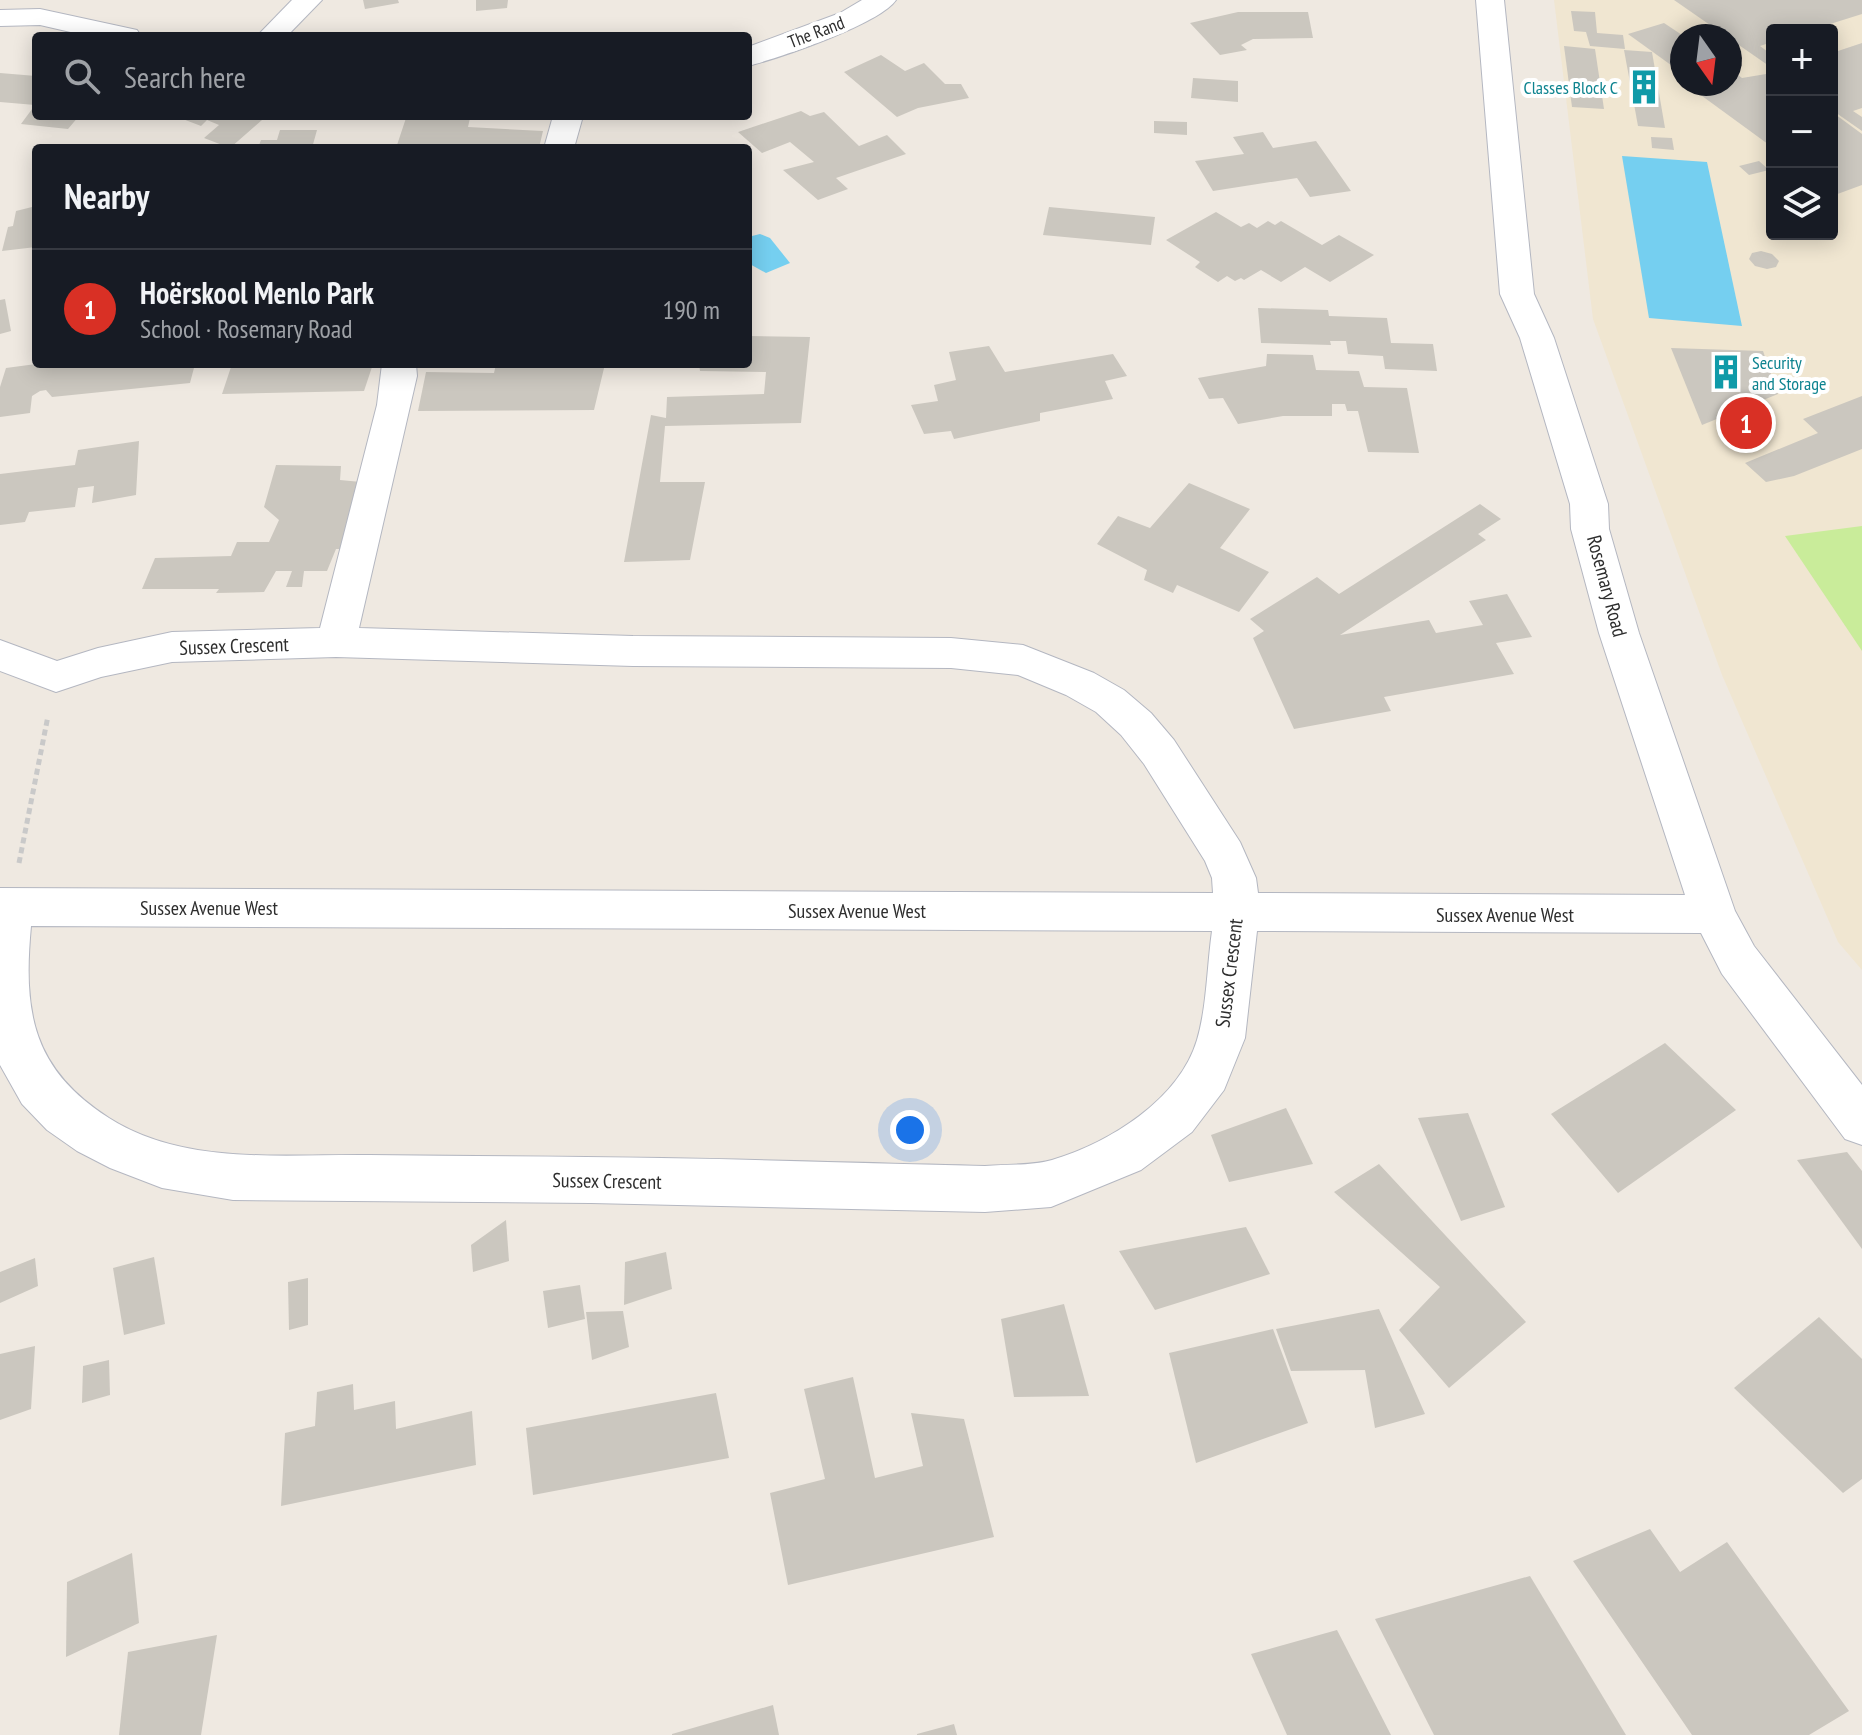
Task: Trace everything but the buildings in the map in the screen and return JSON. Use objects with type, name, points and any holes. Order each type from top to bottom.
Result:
[{"type":"street","points":[[275,32],[308,0]]},
{"type":"street","name":"The Rand","points":[[752,56],[850,19],[882,0]]},
{"type":"street","name":"Rosemary Road","points":[[1490,0],[1517,294],[1537,338],[1589,504],[1590,529],[1624,647],[1714,914],[1738,960],[1862,1123]]},
{"type":"street","points":[[0,18],[43,8],[115,32]]},
{"type":"street","points":[[560,144],[567,120]]},
{"type":"street","points":[[336,642],[395,405],[399,368]]},
{"type":"street","name":"Sussex Crescent","points":[[5,907],[9,1023],[15,1043],[32,1075],[60,1110],[81,1129],[105,1144],[179,1171],[233,1177],[591,1180],[985,1189],[1051,1184],[1089,1171],[1124,1154],[1175,1116],[1207,1075],[1221,1038],[1237,914],[1234,878],[1225,855],[1159,752],[1136,724],[1100,695],[1049,668],[1023,660],[951,653],[633,651],[336,642],[172,647],[98,663],[56,677]]},
{"type":"street","points":[[0,655],[56,677]]},
{"type":"street","name":"Sussex Avenue West","points":[[5,907],[1714,914]]},
{"type":"path","points":[[5,907],[56,677]]},
{"type":"shaded area","points":[[1554,0],[1862,0],[1862,970],[1838,942],[1722,675],[1593,319]]},
{"type":"green space","points":[[1862,526],[1862,651],[1785,536]]},
{"type":"water","points":[[1622,156],[1707,162],[1742,326],[1649,318]]},
{"type":"water","points":[[760,234],[770,238],[790,263],[766,273],[752,265],[752,236]]},
{"type":"place","name":"Classes Block C","points":[[1644,87]]},
{"type":"place","name":"Security and Storage","points":[[1726,372]]},
{"type":"place","name":"Hoërskool Menlo Park","points":[[1746,423]]}]
